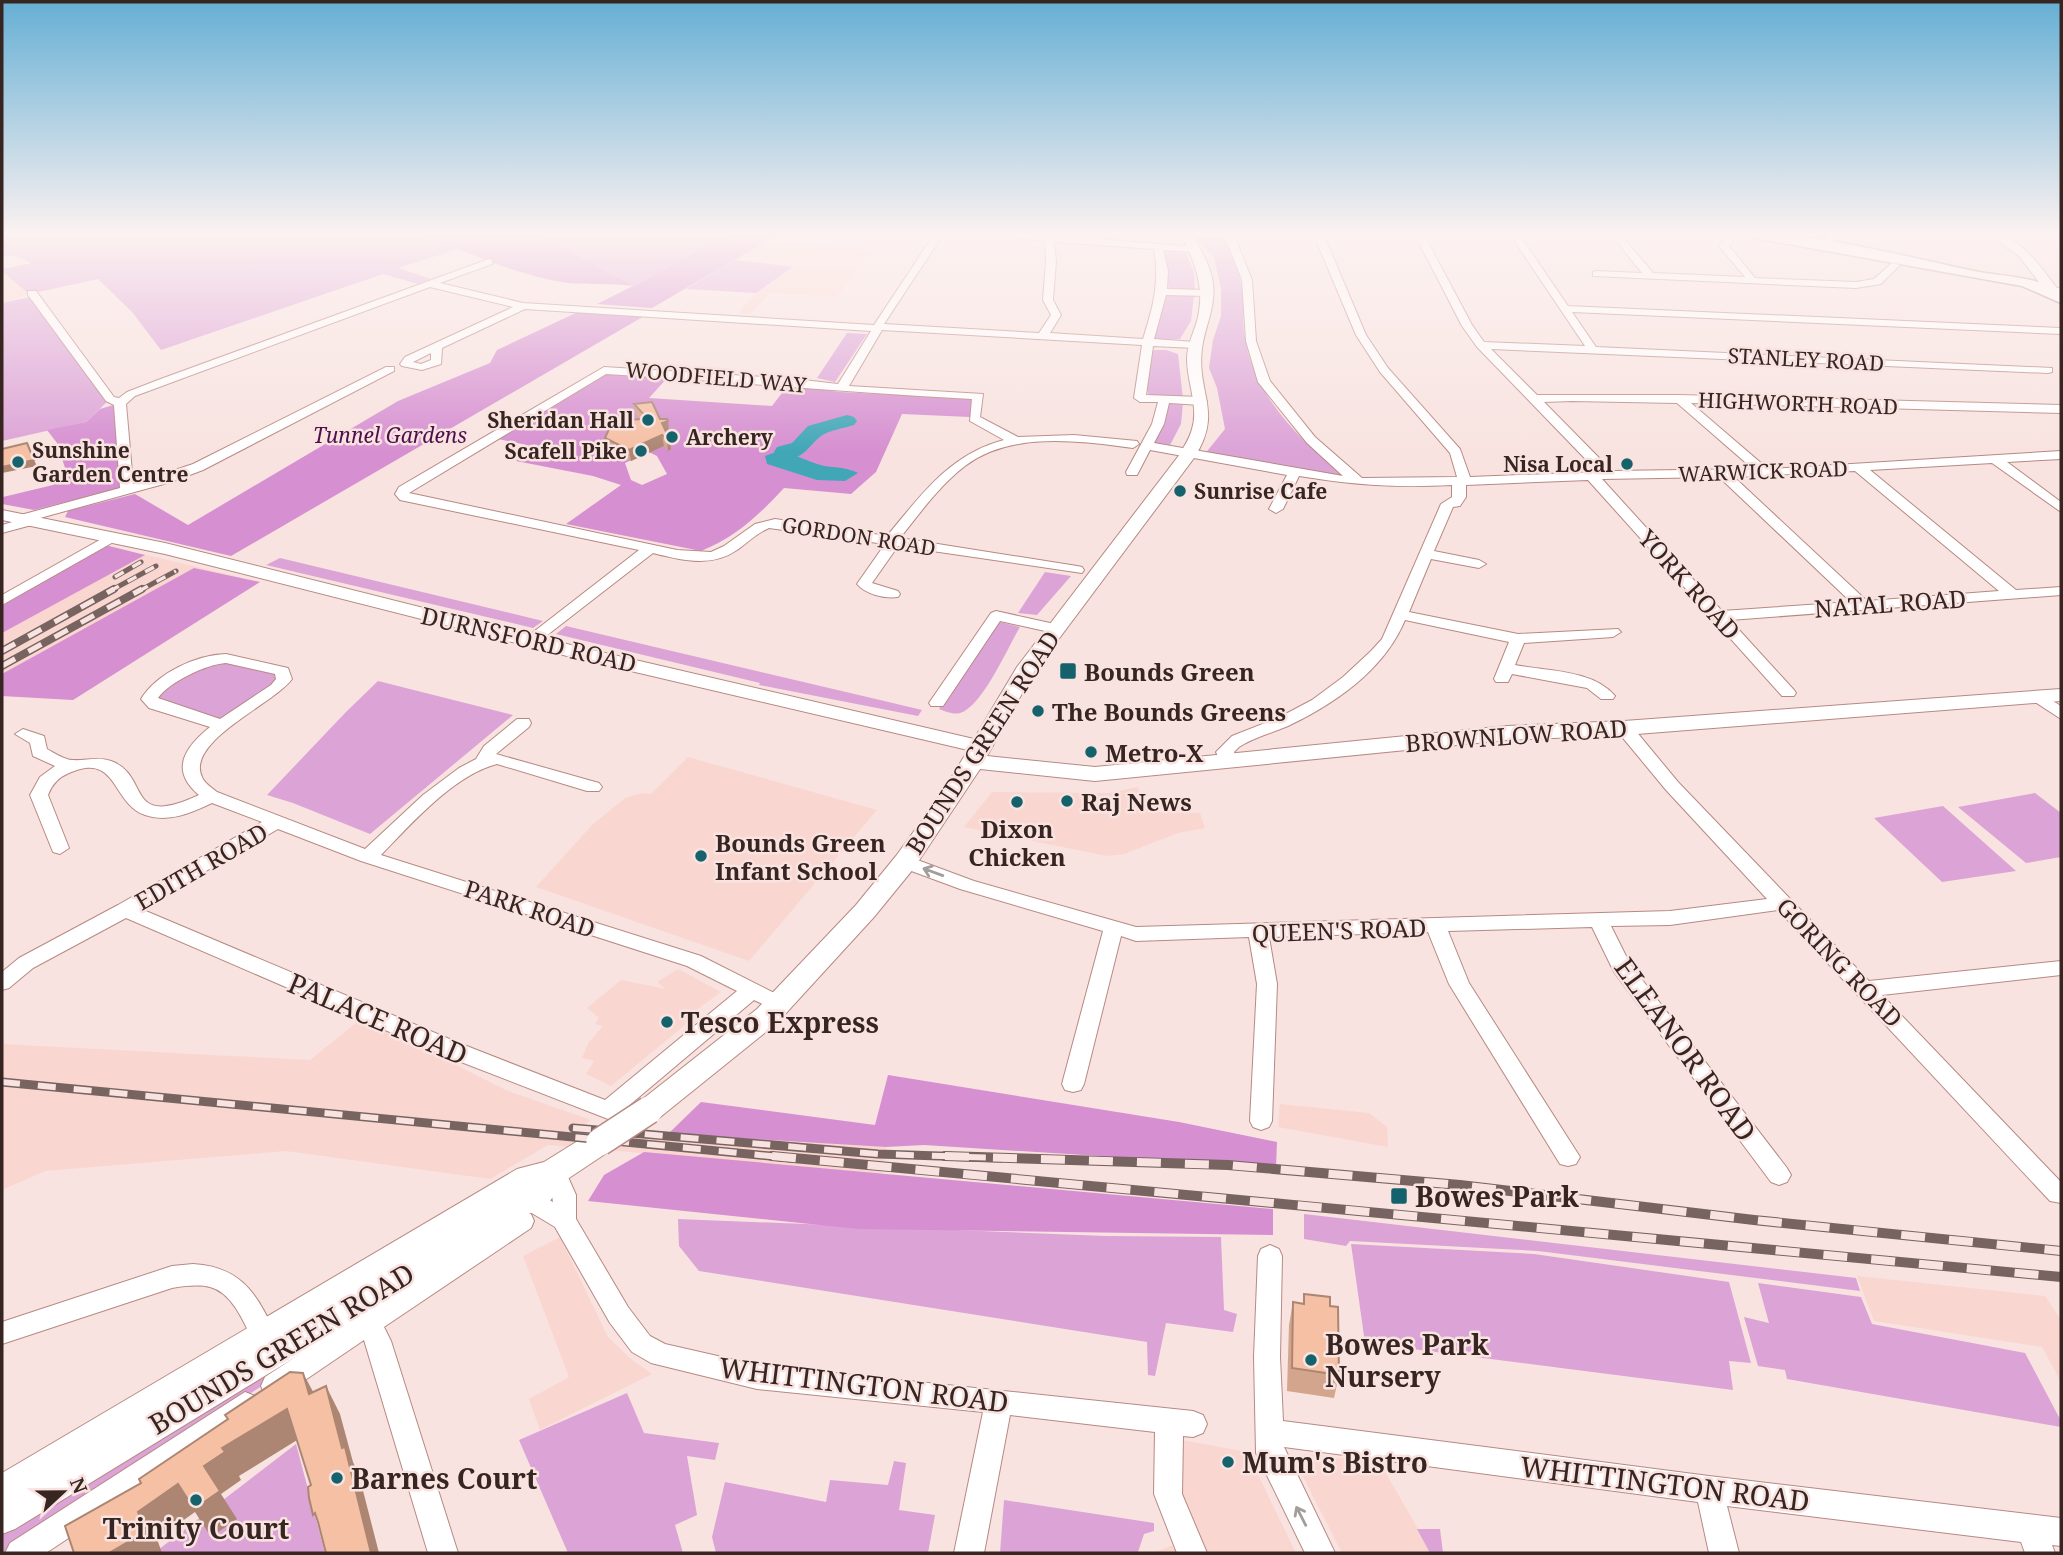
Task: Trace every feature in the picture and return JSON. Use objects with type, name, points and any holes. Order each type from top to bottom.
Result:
[{"type":"main road","name":"BOUNDS GREEN ROAD","points":[[2,1493],[267,1345],[359,1305],[525,1210],[560,1168],[629,1113],[710,1063],[779,1004],[865,911],[905,862],[947,803],[1024,671],[1189,453],[1201,428],[1201,401],[1194,361],[1195,345],[1205,316],[1205,306]]},
{"type":"main road","name":"DURNSFORD ROAD","points":[[16,518],[112,537],[532,640],[976,754]]},
{"type":"main road","name":"BROWNLOW ROAD","points":[[976,754],[1079,774],[1494,734],[1624,728],[2061,695]]},
{"type":"main road","name":"BOUNDS GREEN ROAD","points":[[359,1305],[528,1178],[560,1168]]},
{"type":"main road","name":"BOUNDS GREEN ROAD","points":[[2,1516],[267,1345]]},
{"type":"street","points":[[41,306],[110,399],[120,403]]},
{"type":"street","points":[[120,403],[131,394],[370,306]]},
{"type":"street","points":[[436,347],[523,306],[1195,345]]},
{"type":"street","points":[[841,389],[891,306]]},
{"type":"street","points":[[1041,337],[1056,315],[1051,306]]},
{"type":"street","points":[[1158,306],[1148,342],[1140,398],[1201,401]]},
{"type":"street","points":[[1249,306],[1251,341],[1264,382],[1302,430],[1358,482]]},
{"type":"street","points":[[1228,761],[1225,752],[1233,743],[1319,702],[1381,651],[1389,640],[1448,504],[1455,503],[1461,486],[1456,452],[1384,370],[1360,335],[1348,306]]},
{"type":"street","points":[[1456,306],[1481,345],[1609,475]]},
{"type":"street","points":[[1562,306],[1592,349]]},
{"type":"street","points":[[1564,309],[2061,331]]},
{"type":"street","name":"STANLEY ROAD","points":[[1481,345],[2048,370]]},
{"type":"street","points":[[16,518],[127,490],[198,467],[390,369]]},
{"type":"street","name":"WOODFIELD WAY","points":[[650,548],[402,494],[404,490],[604,369],[795,382],[841,389],[979,396],[974,418],[1017,442]]},
{"type":"street","name":"HIGHWORTH ROAD","points":[[1534,399],[2061,410]]},
{"type":"street","points":[[1679,400],[1765,473]]},
{"type":"street","points":[[1132,472],[1140,445],[1158,424],[1164,401]]},
{"type":"street","points":[[120,403],[127,490]]},
{"type":"street","points":[[893,594],[869,589],[864,584],[893,541],[932,492],[974,455],[1017,442],[1069,438],[1140,445],[1358,482]]},
{"type":"street","name":"WARWICK ROAD","points":[[1358,482],[1461,486],[1591,475],[1765,473],[2061,455]]},
{"type":"street","points":[[1995,459],[2061,508]]},
{"type":"street","points":[[1859,468],[2012,594]]},
{"type":"street","points":[[1276,509],[1294,472]]},
{"type":"street","points":[[1722,473],[1863,605]]},
{"type":"street","name":"YORK ROAD","points":[[1591,475],[1788,693]]},
{"type":"street","name":"GORDON ROAD","points":[[650,548],[692,557],[716,555],[725,552],[756,527],[775,523],[1077,570]]},
{"type":"street","points":[[2,601],[112,537]]},
{"type":"street","points":[[532,640],[650,548]]},
{"type":"street","points":[[1426,554],[1479,564]]},
{"type":"street","name":"NATAL ROAD","points":[[1718,616],[2061,591]]},
{"type":"street","points":[[1399,614],[1518,639],[1612,632]]},
{"type":"street","points":[[937,704],[996,615],[1054,628]]},
{"type":"street","points":[[1518,639],[1504,674],[1592,684],[1607,696]]},
{"type":"street","points":[[211,796],[195,787],[189,774],[193,759],[204,739],[277,688],[284,679],[282,671],[229,657],[216,657],[200,662],[154,691],[149,699],[155,705],[223,725]]},
{"type":"street","points":[[2038,697],[2061,715]]},
{"type":"street","points":[[485,759],[489,750],[523,723]]},
{"type":"street","name":"GORING ROAD","points":[[1624,728],[1672,786],[2058,1194]]},
{"type":"street","points":[[23,734],[38,740],[39,752],[68,766]]},
{"type":"street","points":[[368,857],[449,784],[485,759],[497,759],[593,786]]},
{"type":"street","points":[[60,848],[39,795],[46,780],[68,766],[93,763],[111,768],[118,772],[131,797],[153,812],[182,809],[211,796]]},
{"type":"street","name":"PARK ROAD","points":[[211,796],[368,857],[694,961],[779,1004]]},
{"type":"street","name":"EDITH ROAD","points":[[2,984],[26,963],[125,911],[278,821]]},
{"type":"street","name":"QUEEN'S ROAD","points":[[905,862],[961,882],[1136,934],[1670,918],[1783,903]]},
{"type":"street","name":"PALACE ROAD","points":[[125,911],[547,1088],[629,1113]]},
{"type":"street","name":"ELEANOR ROAD","points":[[1598,920],[1621,967],[1779,1175]]},
{"type":"street","points":[[1436,927],[1459,984],[1568,1157]]},
{"type":"street","points":[[1073,1084],[1113,929]]},
{"type":"street","points":[[1258,932],[1267,984],[1261,1121]]},
{"type":"street","points":[[1866,989],[2061,968]]},
{"type":"street","points":[[629,1113],[684,1045],[752,990]]},
{"type":"street","points":[[684,1045],[710,1063]]},
{"type":"street","name":"WHITTINGTON ROAD","points":[[560,1168],[567,1205],[564,1220],[619,1315],[641,1344],[660,1355],[757,1377],[999,1401],[1181,1423],[1168,1494],[1192,1553]]},
{"type":"street","name":"WHITTINGTON ROAD","points":[[525,1210],[564,1220]]},
{"type":"street","points":[[1270,1256],[1267,1357],[1270,1453],[1320,1553]]},
{"type":"street","points":[[2,1333],[172,1277],[196,1273],[215,1276],[233,1285],[267,1345]]},
{"type":"street","points":[[20,1553],[359,1305],[378,1341],[443,1553]]},
{"type":"street","points":[[969,1553],[999,1401]]},
{"type":"street","name":"WHITTINGTON ROAD","points":[[1269,1432],[1709,1490],[2035,1541],[2061,1532]]},
{"type":"street","points":[[1709,1490],[1724,1553]]},
{"type":"shaded area","points":[[2,306],[42,306],[110,399],[86,422],[2,441]]},
{"type":"shaded area","points":[[125,306],[291,306],[161,350]]},
{"type":"shaded area","points":[[745,306],[759,306],[751,314],[738,313]]},
{"type":"shaded area","points":[[1164,306],[1193,306],[1191,321],[1180,339],[1154,340]]},
{"type":"shaded area","points":[[1221,306],[1243,306],[1245,338],[1250,359],[1269,398],[1296,432],[1344,476],[1204,455],[1225,429],[1217,388],[1209,368],[1213,340],[1221,316]]},
{"type":"shaded area","points":[[847,333],[867,334],[835,382],[817,378]]},
{"type":"shaded area","points":[[1151,350],[1166,350],[1178,354],[1183,399],[1149,397],[1146,384]]},
{"type":"shaded area","points":[[1168,403],[1183,403],[1181,424],[1170,445],[1153,443]]},
{"type":"shaded area","points":[[105,545],[260,582],[73,700],[2,696],[2,606]]},
{"type":"shaded area","points":[[280,558],[543,621],[533,628],[266,565]]},
{"type":"shaded area","points":[[1045,572],[1071,576],[1037,615],[1018,613]]},
{"type":"shaded area","points":[[996,621],[1020,627],[985,688],[977,700],[960,713],[939,709]]},
{"type":"shaded area","points":[[566,626],[922,710],[918,716],[759,685],[760,683],[556,634]]},
{"type":"shaded area","points":[[214,660],[276,672],[278,681],[224,721],[154,698],[158,691]]},
{"type":"shaded area","points":[[378,681],[513,715],[370,834],[267,795],[346,712]]},
{"type":"shaded area","name":"Bounds Green Infant School","points":[[688,757],[877,810],[749,961],[536,887],[592,825],[625,798],[643,793],[651,794]]},
{"type":"shaded area","points":[[1138,787],[1148,812],[1200,813],[1205,828],[1178,833],[1124,854],[1107,856],[964,827],[992,792],[1108,793]]},
{"type":"shaded area","points":[[2035,793],[2061,813],[2061,857],[2026,863],[1958,807]]},
{"type":"shaded area","points":[[1943,806],[2016,871],[1942,882],[1874,818]]},
{"type":"shaded area","points":[[678,969],[721,992],[695,1011],[697,1015],[611,1086],[586,1074],[594,1061],[582,1058],[589,1042],[603,1026],[595,1024],[599,1018],[587,1008],[621,980],[666,989],[657,982]]},
{"type":"shaded area","points":[[362,1018],[508,1091],[591,1120],[581,1127],[886,1147],[882,1174],[548,1145],[490,1179],[286,1151],[45,1171],[2,1190],[2,1044],[310,1060]]},
{"type":"shaded area","points":[[1280,1104],[1369,1113],[1387,1127],[1388,1147],[1278,1127]]},
{"type":"shaded area","points":[[1304,1214],[1856,1278],[1860,1291],[1538,1251],[1350,1241],[1346,1246],[1304,1239]]},
{"type":"shaded area","points":[[678,1219],[1106,1236],[1221,1237],[1224,1310],[1237,1314],[1233,1332],[1166,1323],[1155,1376],[1148,1375],[1147,1342],[699,1271],[679,1246]]},
{"type":"shaded area","points":[[560,1237],[608,1337],[652,1374],[540,1430],[529,1399],[569,1377],[523,1256]]},
{"type":"shaded area","points":[[1351,1244],[1534,1254],[1729,1282],[1751,1363],[1729,1361],[1733,1390],[1365,1343]]},
{"type":"shaded area","points":[[1857,1276],[2045,1296],[2061,1320],[2061,1382],[2042,1347],[1874,1321]]},
{"type":"shaded area","points":[[1758,1283],[1861,1297],[1872,1324],[2025,1353],[2061,1421],[2061,1427],[1787,1379],[1785,1370],[1758,1366],[1744,1317],[1769,1323]]},
{"type":"shaded area","points":[[329,1328],[335,1339],[2,1553],[2,1526]]},
{"type":"shaded area","points":[[627,1393],[644,1433],[719,1443],[715,1460],[687,1456],[697,1515],[675,1525],[683,1553],[568,1553],[519,1440]]},
{"type":"shaded area","points":[[1177,1439],[1247,1452],[1296,1553],[1153,1553],[1181,1542]]},
{"type":"shaded area","points":[[296,1444],[325,1553],[154,1553]]},
{"type":"shaded area","points":[[1304,1454],[1380,1463],[1432,1553],[1342,1553],[1298,1467]]},
{"type":"shaded area","points":[[894,1461],[906,1463],[899,1510],[935,1515],[928,1553],[716,1553],[712,1537],[725,1482],[826,1502],[830,1480],[888,1485]]},
{"type":"shaded area","points":[[1004,1500],[1154,1523],[1154,1531],[1144,1534],[1138,1552],[1134,1553],[1000,1553]]},
{"type":"shaded area","points":[[1417,1529],[1440,1529],[1443,1553],[1430,1553]]},
{"type":"green space","points":[[619,306],[656,306],[652,308]]},
{"type":"green space","name":"Tunnel Gardens","points":[[580,311],[646,315],[231,556],[65,517],[68,511],[135,494],[188,525],[398,401],[490,363],[497,350]]},
{"type":"green space","points":[[609,371],[669,376],[649,398],[772,406],[788,385],[840,392],[975,399],[970,417],[902,414],[876,472],[851,494],[784,488],[746,524],[701,551],[566,524],[621,485],[593,476],[516,461],[536,447],[498,439]],"holes":[[[649,452],[657,456],[667,474],[642,485],[631,480],[625,463]]]},
{"type":"green space","points":[[120,403],[121,486],[118,489],[34,510],[2,504],[3,497],[53,485],[66,471],[57,443],[47,430],[86,422],[100,409]]},
{"type":"green space","points":[[105,545],[145,555],[2,633],[2,606]]},
{"type":"green space","points":[[194,568],[260,582],[73,700],[2,696],[2,674]]},
{"type":"green space","points":[[888,1075],[1179,1122],[1277,1142],[1276,1167],[924,1145],[886,1147],[668,1134],[701,1102],[875,1125]]},
{"type":"green space","points":[[644,1152],[1273,1209],[1273,1235],[858,1229],[588,1201],[604,1175]]},
{"type":"water","points":[[776,452],[858,473],[845,481],[817,480],[767,464],[765,456]]},
{"type":"building","points":[[652,402],[660,419],[668,421],[662,423],[669,438],[667,440],[662,435],[629,450],[605,438],[613,420],[648,419],[634,404]]},
{"type":"building","name":"Sunshine Garden Centre","points":[[27,443],[34,460],[2,467],[2,449]]},
{"type":"building","name":"Bowes Park Nursery","points":[[1304,1294],[1330,1297],[1330,1306],[1338,1307],[1339,1375],[1292,1368],[1293,1302],[1304,1304]]},
{"type":"building","points":[[290,1372],[303,1373],[309,1394],[326,1386],[342,1448],[345,1447],[371,1553],[326,1553],[309,1498],[308,1487],[311,1485],[287,1409],[222,1448],[225,1452],[204,1466],[220,1491],[194,1509],[178,1484],[138,1512],[145,1532],[109,1553],[74,1553],[65,1526],[141,1483],[139,1479],[228,1419],[225,1415]]},
{"type":"waterway","points":[[785,452],[800,448],[815,430],[847,421]]},
{"type":"railway","points":[[115,577],[141,562]]},
{"type":"railway","points":[[110,591],[156,566]]},
{"type":"railway","points":[[139,591],[176,571]]},
{"type":"railway","points":[[2,651],[114,589]]},
{"type":"railway","points":[[2,666],[142,589]]},
{"type":"railway","points":[[2,1082],[791,1158]]},
{"type":"railway","points":[[573,1128],[878,1154],[1001,1158]]},
{"type":"railway","points":[[772,1156],[2061,1277]]},
{"type":"railway","points":[[945,1156],[1228,1165],[1460,1185],[1754,1220],[2061,1251]]},
{"type":"place","name":"Sheridan Hall","points":[[648,420]]},
{"type":"place","name":"Archery","points":[[672,437]]},
{"type":"place","name":"Scafell Pike","points":[[641,451]]},
{"type":"place","name":"Sunshine Garden Centre","points":[[18,462]]},
{"type":"place","name":"Nisa Local","points":[[1627,464]]},
{"type":"place","name":"Sunrise Cafe","points":[[1180,491]]},
{"type":"place","name":"Bounds Green","points":[[1068,671]]},
{"type":"place","name":"The Bounds Greens","points":[[1038,711]]},
{"type":"place","name":"Metro-X","points":[[1091,752]]},
{"type":"place","name":"Raj News","points":[[1067,801]]},
{"type":"place","name":"Dixon Chicken","points":[[1017,802]]},
{"type":"place","name":"Bounds Green Infant School","points":[[701,856]]},
{"type":"place","name":"Tesco Express","points":[[667,1022]]},
{"type":"place","name":"Bowes Park","points":[[1399,1196]]},
{"type":"place","name":"Bowes Park Nursery","points":[[1311,1360]]},
{"type":"place","name":"Mum's Bistro","points":[[1228,1462]]},
{"type":"place","name":"Barnes Court","points":[[337,1478]]},
{"type":"place","name":"Trinity Court","points":[[196,1500]]}]
